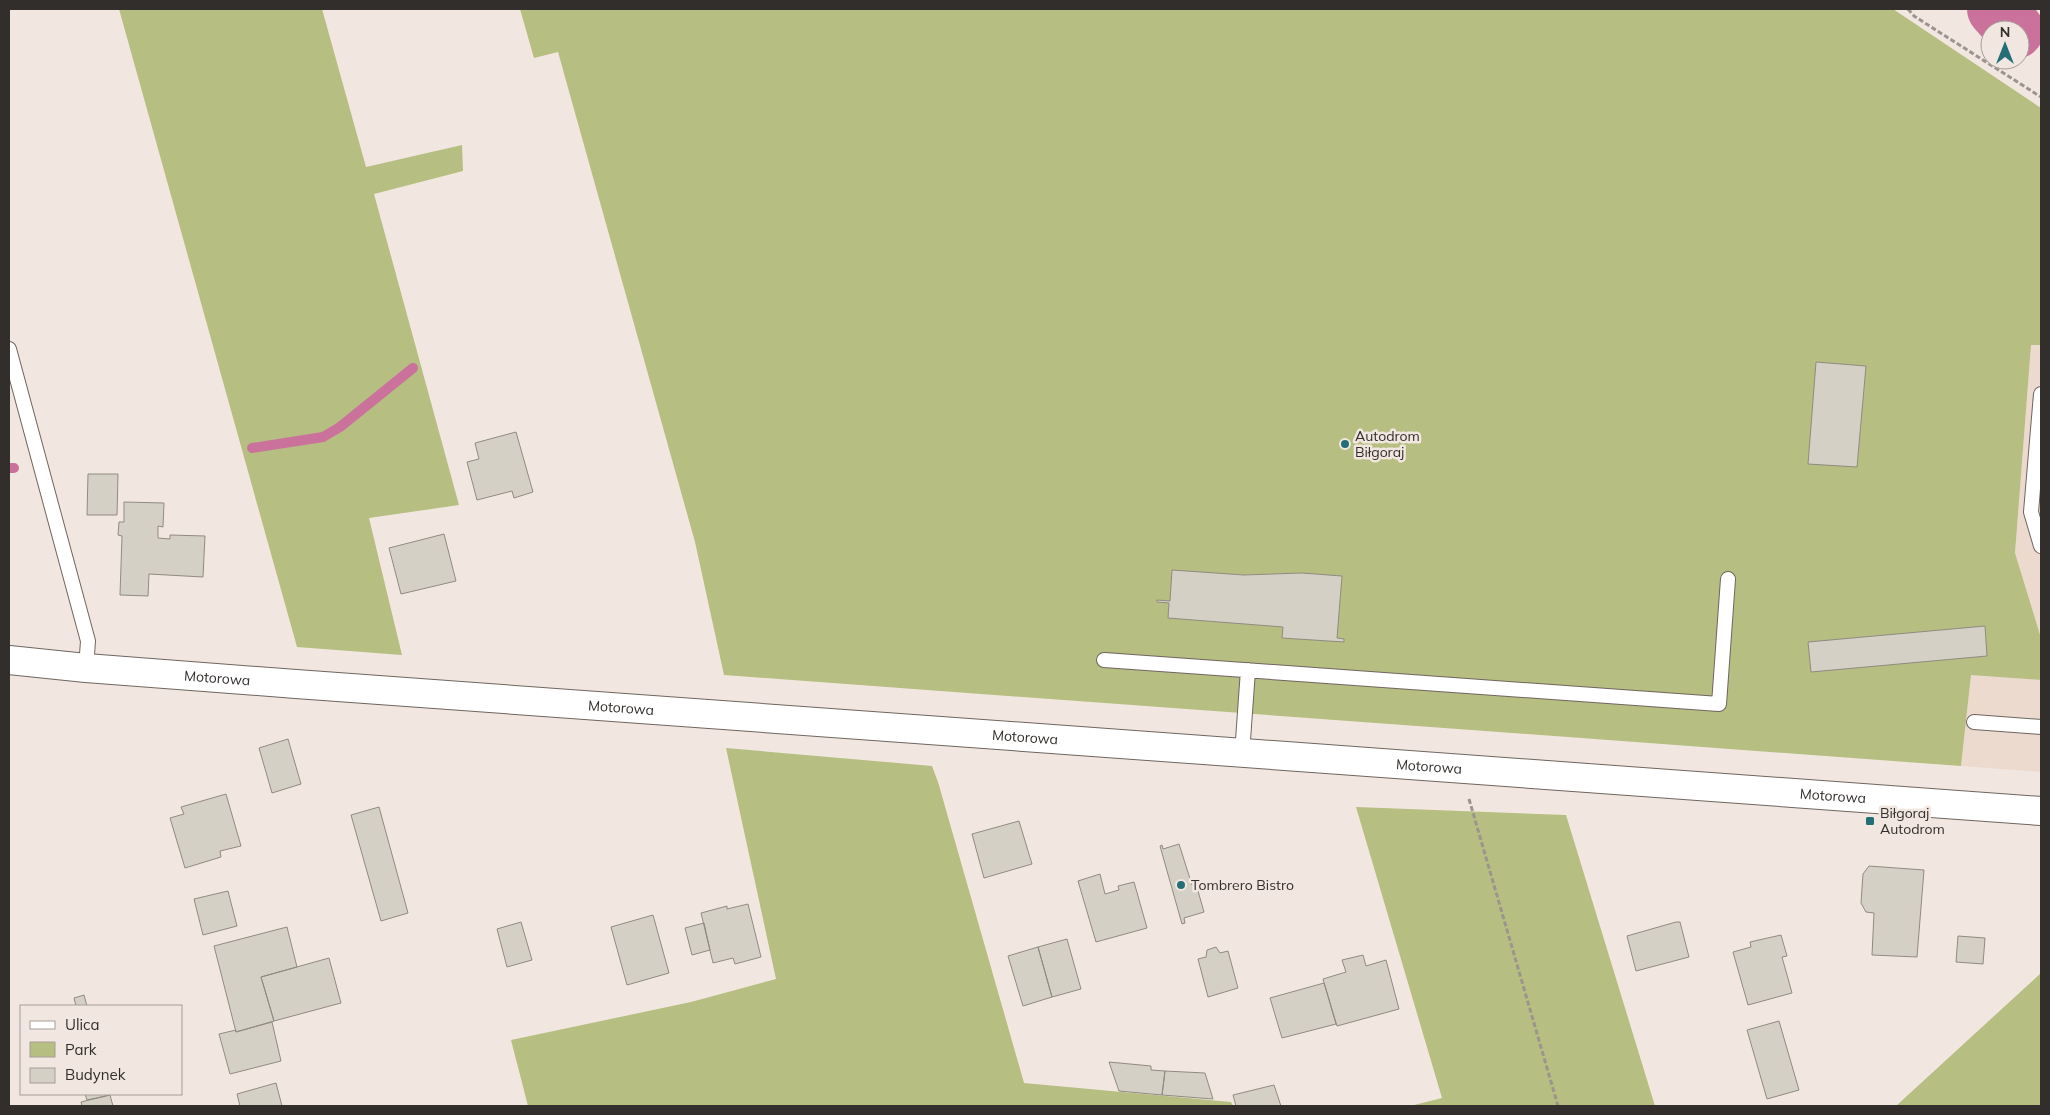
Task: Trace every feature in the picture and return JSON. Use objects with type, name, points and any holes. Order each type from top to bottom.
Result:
[{"type":"street","name":"Motorowa","points":[[9,660],[86,668],[1242,754],[2041,811]]},
{"type":"lane","points":[[9,349],[88,641],[86,668]]},
{"type":"lane","points":[[2041,394],[2031,512],[2041,546]]},
{"type":"lane","points":[[1104,660],[1719,704],[1728,578]]},
{"type":"lane","points":[[1242,754],[1248,670]]},
{"type":"lane","points":[[1974,722],[2041,727]]},
{"type":"path","points":[[1908,9],[1914,16],[2041,97]]},
{"type":"path","points":[[1460,770],[1558,1106]]},
{"type":"shaded area","points":[[2031,344],[2041,345],[2041,638],[2015,553]]},
{"type":"shaded area","points":[[1971,674],[2041,680],[2041,772],[1961,766]]},
{"type":"green space","points":[[119,9],[322,9],[366,167],[462,145],[463,171],[374,194],[459,505],[369,518],[402,655],[297,647]]},
{"type":"green space","name":"Autodrom Biłgoraj","points":[[520,9],[1893,9],[1980,67],[1980,70],[1984,70],[2041,108],[2041,345],[2031,345],[2015,553],[2041,638],[2041,680],[1971,675],[1961,766],[724,675],[695,542],[558,52],[534,58]]},
{"type":"green space","points":[[726,748],[932,766],[1024,1083],[1231,1102],[1233,1106],[528,1106],[511,1040],[691,1002],[776,979]]},
{"type":"green space","points":[[1356,807],[1566,815],[1655,1106],[1410,1106],[1442,1098]]},
{"type":"green space","points":[[2041,973],[2041,1106],[1896,1106]]},
{"type":"building","points":[[1816,362],[1866,366],[1857,467],[1808,464]]},
{"type":"building","points":[[516,432],[533,492],[514,498],[512,491],[477,500],[467,462],[479,459],[475,443]]},
{"type":"building","points":[[88,474],[118,474],[117,515],[87,515]]},
{"type":"building","points":[[124,502],[164,503],[163,527],[158,526],[158,538],[170,539],[170,535],[205,536],[203,577],[149,574],[148,596],[120,595],[122,536],[118,535],[119,522],[124,522]]},
{"type":"building","points":[[444,534],[456,581],[401,594],[389,548]]},
{"type":"building","points":[[1172,570],[1244,575],[1302,573],[1342,576],[1337,638],[1344,639],[1344,642],[1282,638],[1283,627],[1168,618],[1169,603],[1157,602],[1157,600],[1170,601]]},
{"type":"building","points":[[1985,626],[1987,656],[1811,672],[1808,642]]},
{"type":"building","points":[[288,739],[301,784],[272,793],[259,748]]},
{"type":"building","points":[[226,794],[241,846],[220,851],[221,857],[185,868],[170,818],[184,814],[181,807]]},
{"type":"building","points":[[379,807],[408,913],[381,921],[351,815]]},
{"type":"building","points":[[1019,821],[1032,864],[984,878],[972,834]]},
{"type":"building","name":"Tombrero Bistro","points":[[1179,844],[1192,885],[1196,884],[1204,912],[1184,918],[1185,923],[1182,924],[1160,846],[1162,845],[1163,849]]},
{"type":"building","points":[[1869,866],[1924,870],[1917,957],[1872,955],[1874,913],[1866,912],[1861,903],[1863,874]]},
{"type":"building","points":[[1100,874],[1105,894],[1119,890],[1118,886],[1134,882],[1147,928],[1096,942],[1078,881]]},
{"type":"building","points":[[228,891],[237,926],[203,935],[194,899]]},
{"type":"building","points":[[748,904],[761,957],[735,964],[733,958],[713,963],[701,913],[727,906],[727,909]]},
{"type":"building","points":[[653,915],[669,973],[627,985],[611,927]]},
{"type":"building","points":[[521,922],[532,960],[507,967],[497,929]]},
{"type":"building","points":[[1680,922],[1689,957],[1636,971],[1627,936]]},
{"type":"building","points":[[704,923],[710,950],[692,955],[685,928]]},
{"type":"building","points":[[287,927],[297,967],[261,977],[274,1021],[236,1032],[214,946]]},
{"type":"building","points":[[1781,935],[1787,956],[1782,957],[1792,993],[1748,1005],[1733,952],[1751,947],[1750,942]]},
{"type":"building","points":[[1958,936],[1985,938],[1983,964],[1956,962]]},
{"type":"building","points":[[1067,939],[1081,989],[1052,997],[1038,947]]},
{"type":"building","points":[[1038,947],[1052,997],[1023,1006],[1008,956]]},
{"type":"building","points":[[1216,947],[1220,953],[1228,951],[1238,988],[1208,997],[1198,959],[1206,957],[1207,950]]},
{"type":"building","points":[[1363,955],[1366,966],[1386,960],[1399,1009],[1337,1026],[1323,979],[1346,972],[1342,960]]},
{"type":"building","points":[[329,958],[341,1003],[274,1021],[261,977]]},
{"type":"building","points":[[1324,983],[1336,1024],[1282,1038],[1270,998]]},
{"type":"building","points":[[84,995],[87,1005],[76,1005],[74,998]]},
{"type":"building","points":[[1779,1021],[1799,1090],[1767,1099],[1747,1030]]},
{"type":"building","points":[[272,1022],[281,1061],[230,1074],[219,1034],[236,1030],[236,1032]]},
{"type":"building","points":[[1109,1062],[1151,1066],[1151,1070],[1165,1071],[1162,1095],[1119,1091]]},
{"type":"building","points":[[1165,1071],[1205,1073],[1213,1099],[1162,1095]]},
{"type":"building","points":[[276,1083],[282,1106],[240,1106],[237,1094]]},
{"type":"building","points":[[1274,1085],[1281,1106],[1236,1106],[1233,1095]]},
{"type":"building","points":[[85,1095],[110,1095],[87,1100]]},
{"type":"building","points":[[110,1095],[113,1106],[82,1106],[81,1102]]},
{"type":"waterway","points":[[1996,9],[2006,20]]},
{"type":"waterway","points":[[252,448],[323,437],[340,427],[413,368]]},
{"type":"waterway","points":[[9,468],[14,468]]},
{"type":"place","name":"Autodrom Biłgoraj","points":[[1345,444]]},
{"type":"place","name":"Biłgoraj Autodrom","points":[[1870,821]]},
{"type":"place","name":"Tombrero Bistro","points":[[1181,885]]}]
